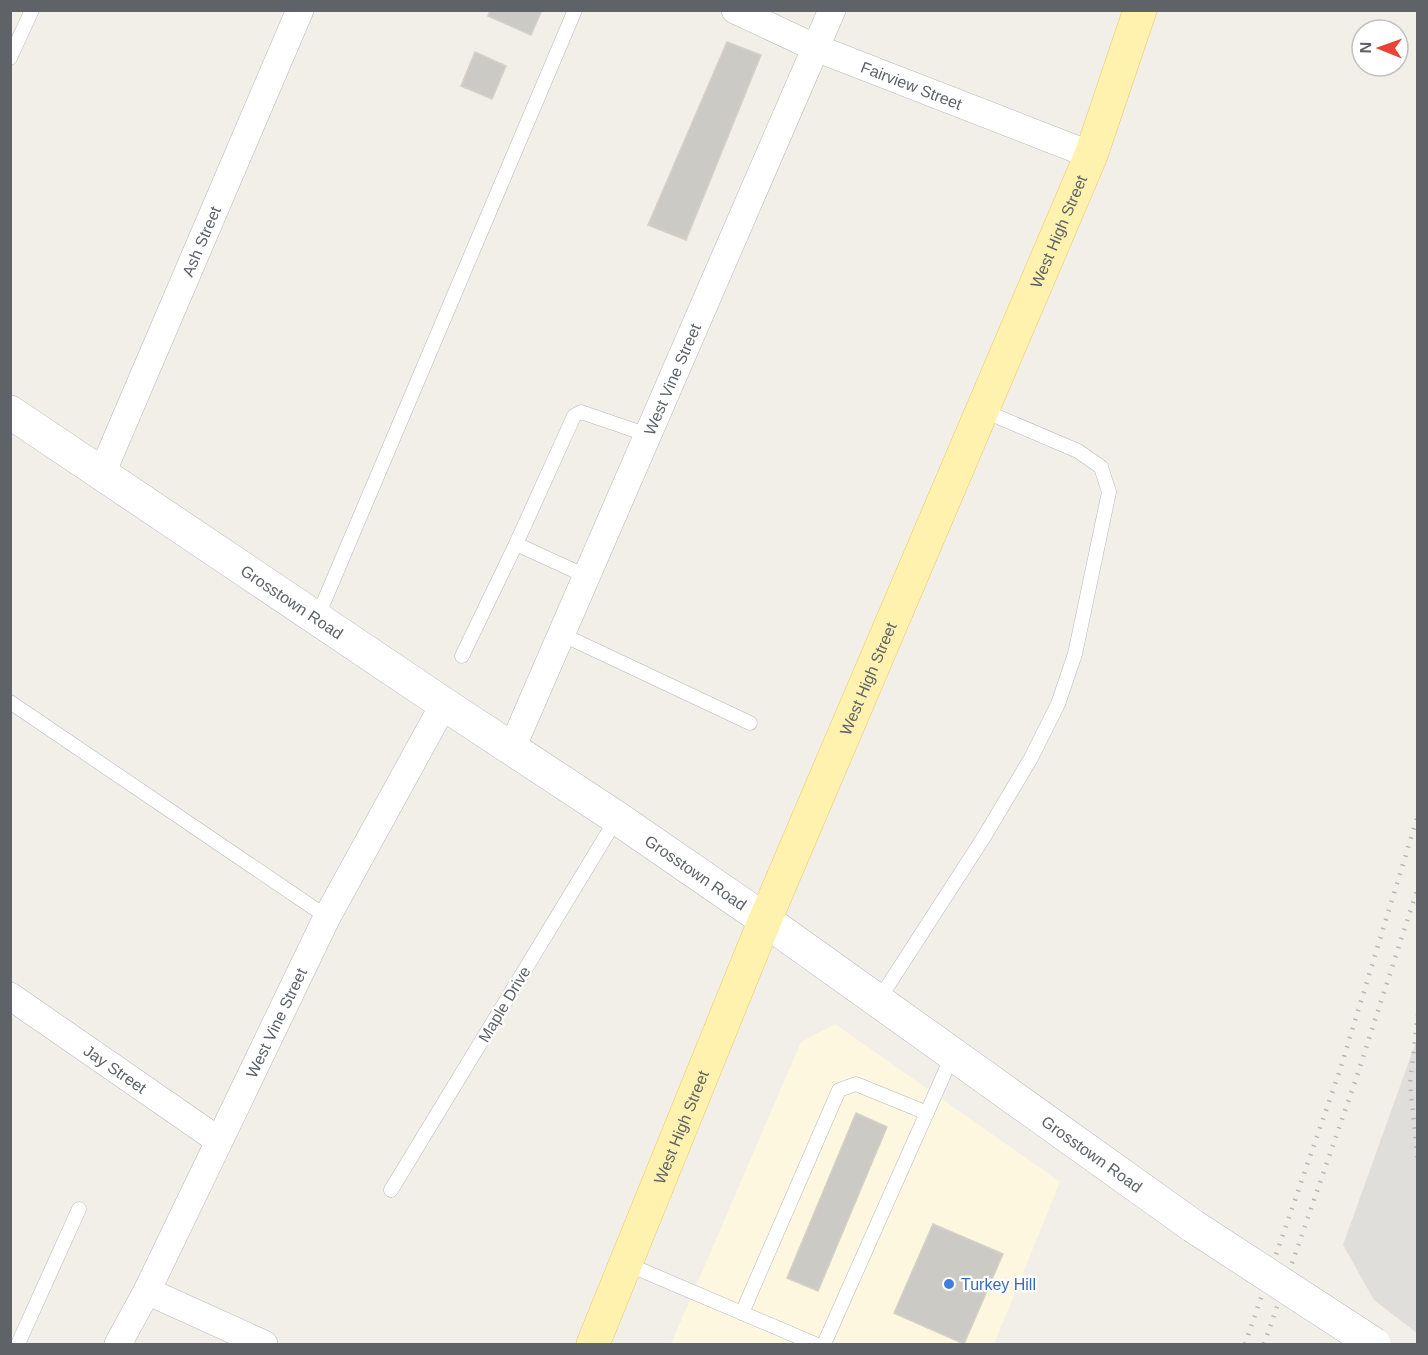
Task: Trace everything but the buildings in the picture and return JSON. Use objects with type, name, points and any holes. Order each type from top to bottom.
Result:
[{"type":"main road","name":"West High Street","points":[[593,1344],[765,920],[1091,155],[1140,10]]},
{"type":"street","name":"Ash Street","points":[[102,473],[300,10]]},
{"type":"street","name":"Fairview Street","points":[[735,10],[816,48],[1091,155]]},
{"type":"street","name":"West Vine Street","points":[[512,748],[832,10]]},
{"type":"street","name":"Grosstown Road","points":[[10,412],[617,818],[765,920],[1193,1226],[1374,1344]]},
{"type":"street","name":"West Vine Street","points":[[118,1344],[147,1291],[327,917],[444,704]]},
{"type":"street","name":"Jay Street","points":[[10,996],[218,1140]]},
{"type":"street","points":[[147,1291],[264,1344]]},
{"type":"lane","points":[[10,58],[32,10]]},
{"type":"lane","points":[[317,618],[575,10]]},
{"type":"lane","points":[[878,1001],[984,837],[1031,758],[1058,704],[1075,654],[1109,492],[1101,467],[1078,451],[982,410]]},
{"type":"lane","points":[[462,656],[574,416],[581,412],[648,435]]},
{"type":"lane","points":[[516,544],[586,576]]},
{"type":"lane","points":[[561,634],[750,723]]},
{"type":"lane","points":[[10,702],[327,917]]},
{"type":"lane","name":"Maple Drive","points":[[391,1190],[617,818]]},
{"type":"lane","points":[[824,1344],[953,1054]]},
{"type":"lane","points":[[742,1314],[839,1090],[856,1084],[927,1113]]},
{"type":"lane","points":[[18,1344],[79,1209]]},
{"type":"lane","points":[[627,1264],[815,1344]]},
{"type":"shaded area","points":[[835,1024],[1060,1182],[994,1344],[671,1344],[801,1042]]},
{"type":"shaded area","points":[[1417,1039],[1418,1333],[1374,1300],[1343,1245]]},
{"type":"railway","points":[[1245,1344],[1339,1073],[1418,815]]},
{"type":"railway","points":[[1264,1344],[1356,1079],[1418,887]]},
{"type":"railway","points":[[1418,1014],[1410,1083],[1418,1162]]},
{"type":"place","name":"Turkey Hill","points":[[949,1284]]}]
